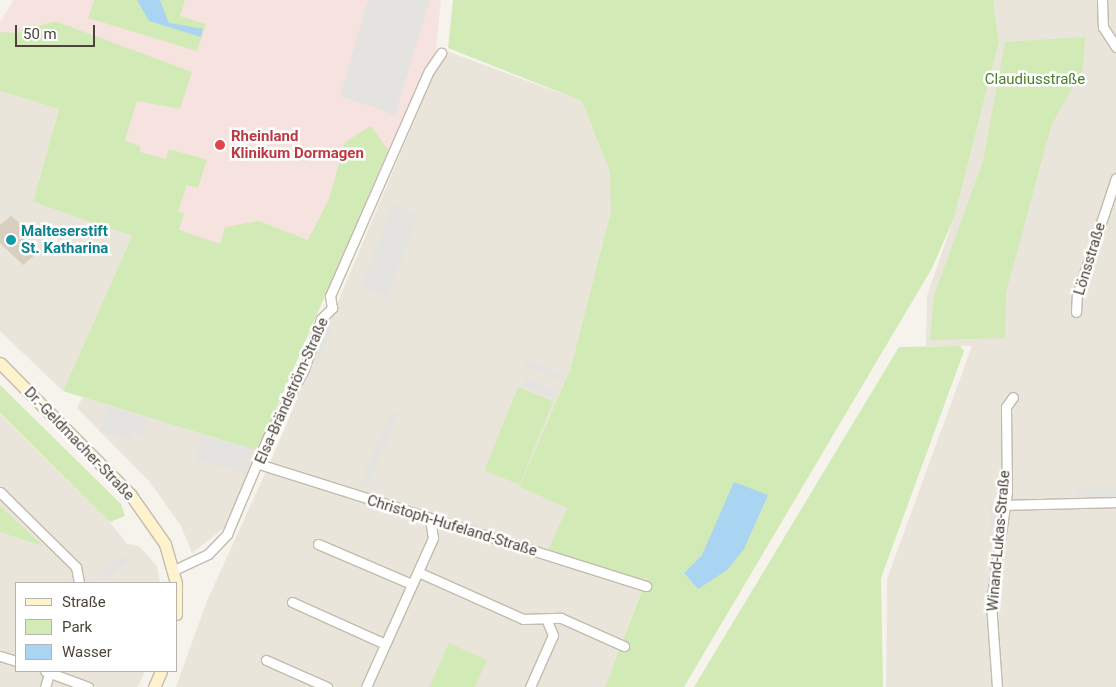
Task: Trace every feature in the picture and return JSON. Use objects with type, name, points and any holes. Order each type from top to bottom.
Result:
[{"type":"street","points":[[1102,0],[1103,27],[1116,47]]},
{"type":"street","name":"Elsa-Brändström-Straße","points":[[174,570],[208,554],[227,534],[259,464],[268,437],[304,369],[321,319],[332,308],[330,296],[429,71],[441,53]]},
{"type":"street","name":"Lönsstraße","points":[[1076,312],[1077,295],[1116,178]]},
{"type":"street","name":"Dr.-Geldmacher-Straße","points":[[2,368],[130,494],[159,533],[174,570],[176,582]]},
{"type":"street","name":"Winand-Lukas-Straße","points":[[998,687],[991,603],[1005,505],[1006,407],[1013,398]]},
{"type":"street","name":"Christoph-Hufeland-Straße","points":[[259,464],[430,520],[454,523],[646,586]]},
{"type":"street","points":[[0,492],[76,567],[79,582]]},
{"type":"street","points":[[1005,505],[1116,502]]},
{"type":"street","points":[[366,687],[433,538],[430,520]]},
{"type":"street","points":[[318,544],[412,584]]},
{"type":"street","points":[[418,572],[523,619],[547,621],[561,618],[624,646]]},
{"type":"street","points":[[292,602],[385,644]]},
{"type":"street","points":[[530,687],[553,635],[547,621]]},
{"type":"street","points":[[0,656],[15,661]]},
{"type":"street","points":[[266,660],[327,687]]},
{"type":"street","points":[[45,687],[48,672]]},
{"type":"street","points":[[50,672],[88,687]]},
{"type":"street","points":[[154,687],[161,672]]},
{"type":"shaded area","name":"Rheinland Klinikum Dormagen","points":[[14,0],[441,0],[436,49],[326,294],[33,202],[59,109],[0,91],[0,22]]},
{"type":"shaded area","points":[[368,0],[430,0],[395,115],[340,96]]},
{"type":"shaded area","points":[[993,0],[1116,0],[1116,687],[886,687],[887,579],[972,346],[926,346],[927,296],[954,218],[999,42]]},
{"type":"shaded area","points":[[444,50],[582,101],[611,172],[611,211],[570,370],[519,487],[567,508],[548,552],[647,576],[605,687],[176,687],[207,601],[273,456]]},
{"type":"shaded area","points":[[0,91],[59,109],[33,202],[132,236],[63,391],[0,331]]},
{"type":"shaded area","points":[[393,204],[419,214],[387,297],[361,287]]},
{"type":"shaded area","points":[[325,326],[332,329],[317,365],[310,362]]},
{"type":"shaded area","points":[[525,359],[565,375],[562,382],[522,365]]},
{"type":"shaded area","points":[[526,378],[556,391],[553,398],[523,385]]},
{"type":"shaded area","points":[[83,397],[258,451],[224,528],[192,553],[181,526],[149,481],[77,408]]},
{"type":"shaded area","points":[[108,406],[148,419],[143,435],[133,432],[130,440],[100,431]]},
{"type":"shaded area","points":[[391,411],[398,414],[367,489],[359,486]]},
{"type":"shaded area","points":[[0,414],[110,522],[127,544],[139,546],[157,566],[160,582],[15,582],[15,672],[145,672],[138,687],[0,687]]},
{"type":"shaded area","points":[[202,435],[253,449],[246,474],[195,460]]},
{"type":"shaded area","points":[[1077,488],[1116,488],[1116,497],[1074,498]]},
{"type":"shaded area","points":[[990,506],[998,506],[998,540],[990,540]]},
{"type":"shaded area","points":[[124,554],[130,561],[106,582],[100,575]]},
{"type":"green space","points":[[94,0],[137,0],[152,20],[192,29],[169,23],[160,0],[185,0],[180,16],[206,24],[197,51],[88,18]]},
{"type":"green space","points":[[453,0],[993,0],[999,42],[954,218],[932,268],[684,687],[605,687],[647,577],[639,581],[547,552],[567,508],[519,487],[570,370],[611,211],[610,172],[582,101],[448,48]],"holes":[[[702,555],[698,589],[684,573]]]},
{"type":"green space","points":[[55,21],[192,72],[180,109],[137,101],[125,140],[141,147],[140,152],[166,159],[169,149],[207,160],[198,188],[187,185],[178,212],[184,213],[179,230],[220,244],[225,227],[259,221],[308,240],[329,199],[345,142],[371,126],[388,150],[258,451],[63,391],[132,236],[33,202],[59,109],[0,91],[0,32],[16,33]]},
{"type":"green space","name":"Claudiusstraße","points":[[1085,37],[1083,69],[1051,126],[1006,293],[1005,338],[930,340],[934,296],[983,161],[1005,42]]},
{"type":"green space","points":[[960,346],[964,351],[881,578],[883,687],[694,687],[899,347]]},
{"type":"green space","points":[[0,385],[121,504],[125,516],[110,522],[0,413]]},
{"type":"green space","points":[[518,387],[553,401],[520,485],[484,470]]},
{"type":"green space","points":[[0,506],[43,546],[0,532]]},
{"type":"green space","points":[[449,643],[487,660],[475,687],[429,687]]},
{"type":"water","points":[[137,0],[160,0],[169,23],[203,29],[201,37],[149,21]]},
{"type":"water","points":[[734,482],[768,495],[744,549],[727,570],[698,589],[684,573],[702,555]]},
{"type":"building","name":"Malteserstift St. Katharina","points":[[11,216],[31,232],[23,238],[36,254],[23,265],[0,243],[0,225]]},
{"type":"place","name":"Rheinland Klinikum Dormagen","points":[[220,145]]},
{"type":"place","name":"Malteserstift St. Katharina","points":[[11,240]]}]
